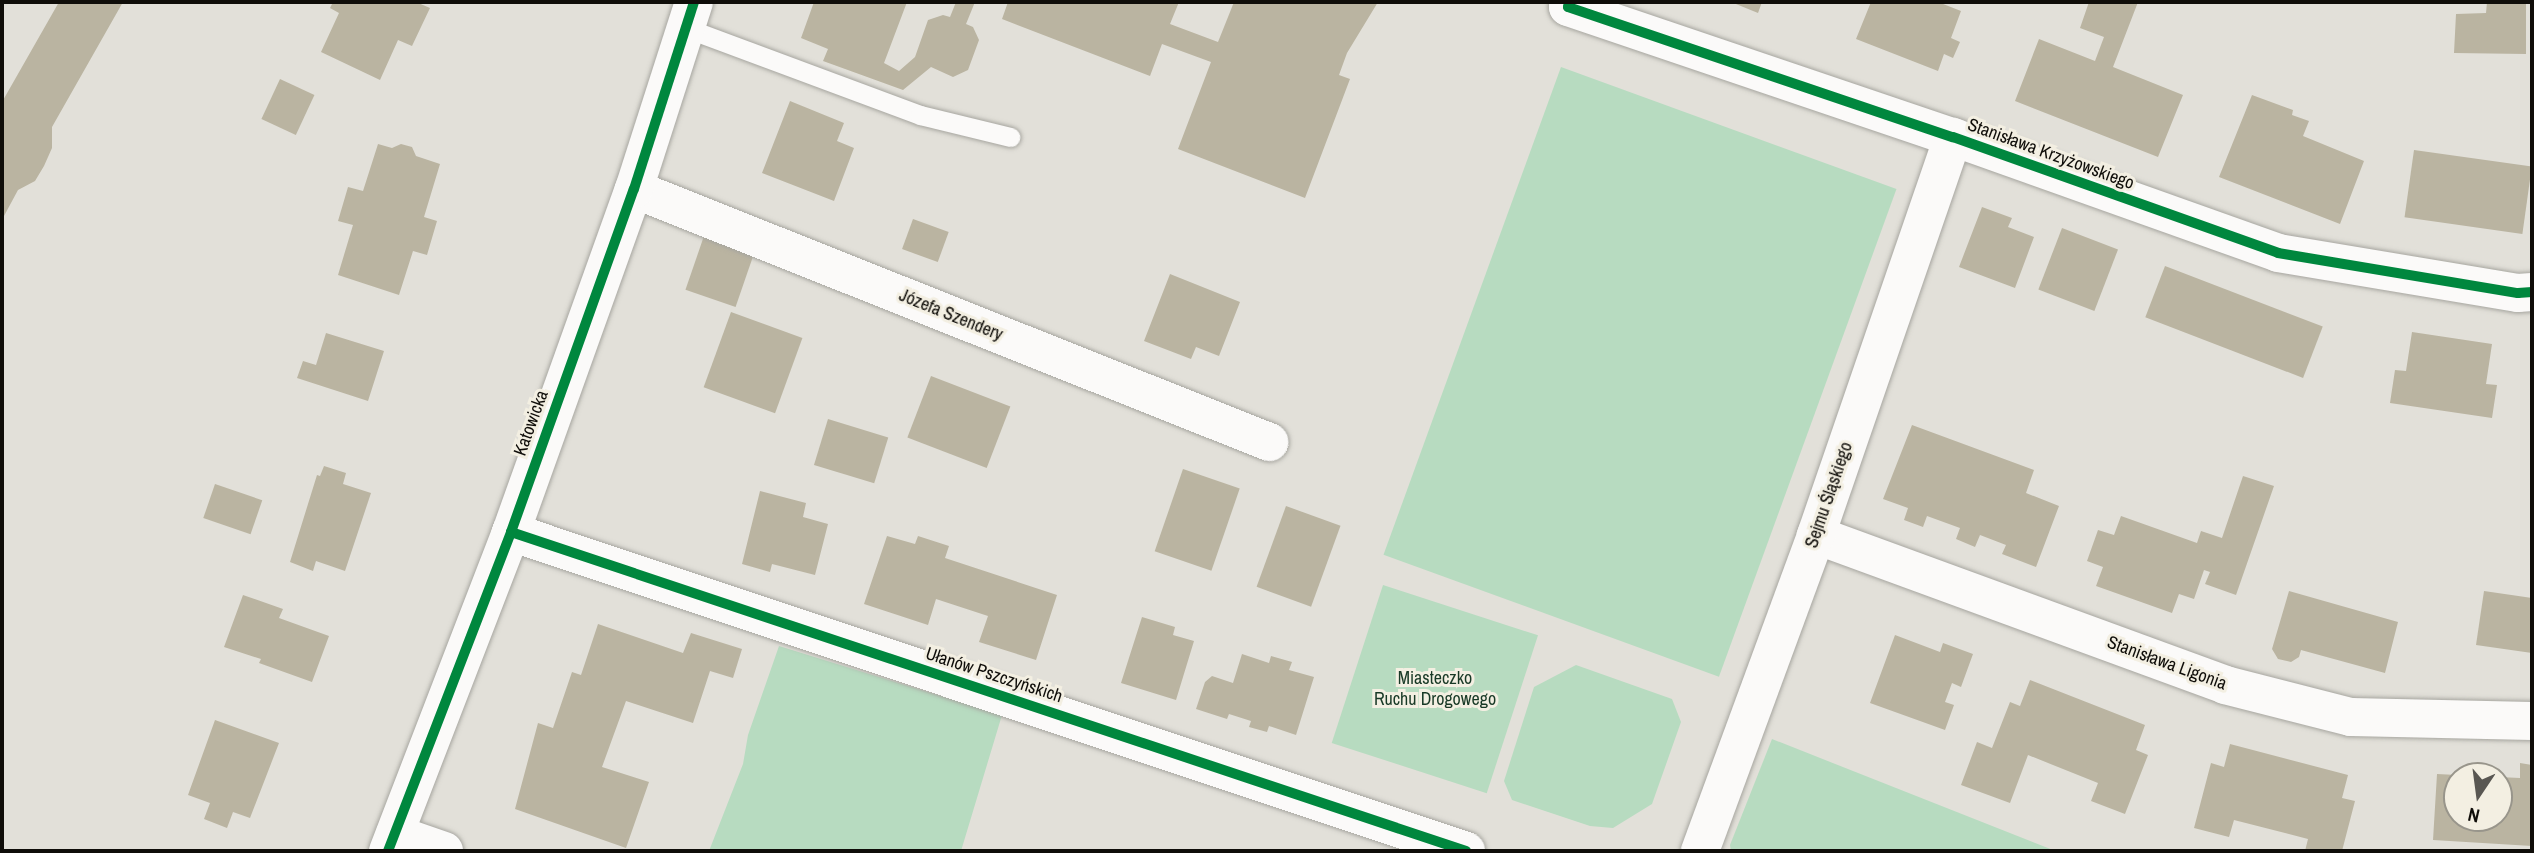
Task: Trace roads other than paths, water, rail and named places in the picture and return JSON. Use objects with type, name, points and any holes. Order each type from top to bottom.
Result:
[{"type":"street","name":"Stanisława Krzyżowskiego","points":[[1569,4],[2278,253],[2518,293],[2532,292]]},
{"type":"street","name":"Katowicka","points":[[391,843],[511,532],[634,189],[690,15]]},
{"type":"street","name":"Sejmu Śląskiego","points":[[1700,851],[1816,536],[1953,137]]},
{"type":"street","name":"Józefa Szendery","points":[[634,189],[1269,442]]},
{"type":"street","name":"Ułanów Pszczyńskich","points":[[511,532],[1466,851]]},
{"type":"street","name":"Stanisława Ligonia","points":[[1816,536],[2225,685],[2351,717],[2532,721]]},
{"type":"street","points":[[391,843],[444,851]]},
{"type":"lane","points":[[690,15],[920,115],[1010,137]]},
{"type":"park label","name":"Miasteczko Ruchu Drogowego","points":[[1435,689]]}]
